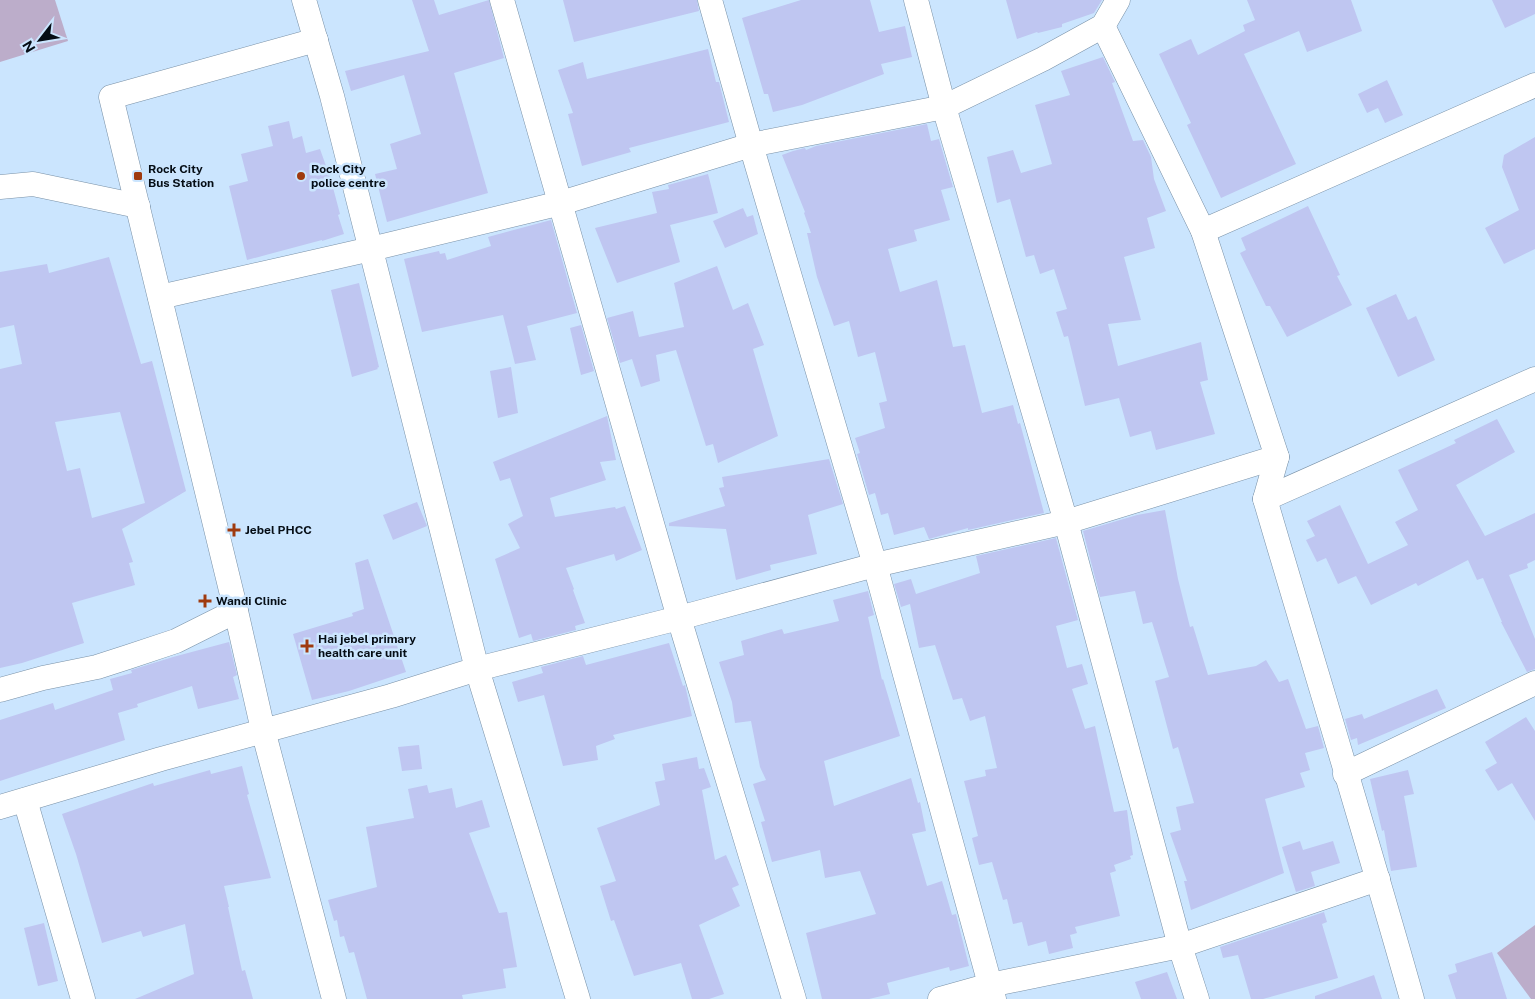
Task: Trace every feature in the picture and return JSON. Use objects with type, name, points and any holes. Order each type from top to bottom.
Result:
[{"type":"street","points":[[304,0],[371,249],[477,669],[578,999]]},
{"type":"street","points":[[502,0],[680,618],[794,999]]},
{"type":"street","points":[[710,0],[875,565],[992,992]]},
{"type":"street","points":[[916,0],[944,107],[1066,522],[1180,946],[1197,999]]},
{"type":"street","points":[[160,297],[561,203],[751,144],[944,107],[1043,59],[1103,26],[1118,0]]},
{"type":"street","points":[[1103,26],[1203,231],[1277,457],[1265,500],[1412,999]]},
{"type":"street","points":[[316,40],[111,98],[236,611],[263,730],[334,999]]},
{"type":"street","points":[[1203,231],[1535,85]]},
{"type":"street","points":[[0,187],[33,184],[138,206]]},
{"type":"street","points":[[1265,500],[1535,379]]},
{"type":"street","points":[[0,807],[263,730],[390,696],[477,669],[680,618],[875,565],[1066,522],[1277,457]]},
{"type":"street","points":[[0,690],[43,678],[97,667],[144,652],[176,641],[236,611]]},
{"type":"street","points":[[1346,774],[1535,683]]},
{"type":"street","points":[[25,800],[83,999]]},
{"type":"street","points":[[940,999],[992,992],[1180,946],[1378,879]]},
{"type":"shaded area","points":[[0,0],[55,0],[68,41],[0,62]]},
{"type":"shaded area","points":[[1535,925],[1535,999],[1531,999],[1497,953]]},
{"type":"building","points":[[412,0],[434,0],[439,15],[489,0],[504,58],[454,73],[488,193],[387,222],[375,174],[397,169],[390,144],[421,134],[404,75],[351,91],[345,71],[429,51]]},
{"type":"building","points":[[563,0],[697,0],[699,11],[574,42]]},
{"type":"building","points":[[801,0],[870,0],[879,32],[905,26],[912,57],[881,64],[884,74],[802,105],[773,112],[768,94],[764,94],[742,18]]},
{"type":"building","points":[[1006,0],[1102,0],[1094,13],[1062,24],[1062,27],[1037,32],[1017,39]]},
{"type":"building","points":[[1247,0],[1351,0],[1362,31],[1307,52],[1299,31],[1244,54],[1296,164],[1221,198],[1187,125],[1191,123],[1159,54],[1191,39],[1198,55],[1245,31],[1243,25],[1255,20]]},
{"type":"building","points":[[1492,0],[1535,0],[1535,14],[1505,28]]},
{"type":"building","points":[[708,49],[729,122],[629,148],[631,152],[582,166],[568,114],[573,113],[558,70],[583,62],[587,79]]},
{"type":"building","points":[[1103,57],[1115,82],[1112,83],[1133,141],[1143,140],[1151,157],[1154,179],[1166,211],[1147,218],[1155,248],[1124,257],[1141,320],[1108,324],[1118,366],[1201,342],[1208,380],[1200,382],[1215,434],[1156,450],[1151,431],[1130,437],[1119,398],[1085,406],[1068,336],[1064,337],[1056,312],[1067,309],[1054,269],[1040,274],[1034,255],[1026,257],[1010,199],[997,203],[987,157],[1013,150],[1021,173],[1052,164],[1035,105],[1070,95],[1061,71]]},
{"type":"building","points":[[1387,80],[1403,115],[1385,123],[1378,108],[1367,113],[1358,94]]},
{"type":"building","points":[[289,121],[293,139],[302,136],[306,153],[320,149],[331,180],[344,234],[247,260],[229,186],[248,181],[241,154],[273,146],[268,126]]},
{"type":"building","points":[[927,124],[931,141],[939,139],[953,187],[941,190],[950,220],[914,230],[917,241],[888,249],[900,292],[937,280],[953,347],[965,345],[982,413],[1013,405],[1018,424],[1020,423],[1044,513],[968,530],[968,528],[929,539],[924,527],[894,535],[888,513],[881,515],[875,493],[869,495],[857,454],[860,453],[855,438],[885,428],[879,403],[887,401],[875,352],[858,357],[849,321],[834,326],[817,277],[807,233],[811,233],[805,212],[782,155],[805,148],[806,150],[816,146]]},
{"type":"building","points":[[1535,137],[1535,249],[1504,264],[1485,228],[1519,210],[1502,167],[1504,155]]},
{"type":"building","points":[[708,174],[718,213],[670,225],[680,262],[617,283],[595,228],[657,213],[652,192],[669,189],[668,185]]},
{"type":"building","points":[[1308,206],[1340,275],[1337,276],[1352,305],[1287,337],[1270,306],[1266,306],[1240,253],[1246,250],[1241,238]]},
{"type":"building","points":[[743,208],[747,217],[753,215],[758,234],[725,248],[713,221]]},
{"type":"building","points":[[551,220],[577,313],[527,326],[536,360],[515,364],[503,315],[422,332],[404,259],[439,251],[440,254],[445,253],[447,260],[491,246],[488,237]]},
{"type":"building","points":[[109,257],[141,364],[152,361],[186,491],[122,529],[133,562],[129,563],[135,585],[72,603],[84,643],[0,668],[0,369],[22,364],[14,325],[0,328],[0,272],[47,264],[49,273]],"holes":[[[120,412],[145,503],[92,518],[80,468],[67,471],[55,422]]]},
{"type":"building","points":[[717,266],[733,310],[748,303],[764,345],[753,349],[778,436],[718,463],[713,444],[706,446],[676,350],[656,355],[660,381],[641,387],[632,359],[620,363],[607,318],[633,311],[639,337],[684,327],[674,283]]},
{"type":"building","points":[[359,283],[379,367],[378,369],[352,377],[331,290]]},
{"type":"building","points":[[1396,294],[1408,320],[1416,316],[1435,360],[1398,377],[1366,308]]},
{"type":"building","points":[[581,325],[594,371],[581,375],[570,328]]},
{"type":"building","points":[[511,367],[518,413],[498,418],[490,371]]},
{"type":"building","points":[[607,416],[616,460],[600,462],[606,480],[550,498],[555,517],[615,507],[616,509],[625,506],[642,550],[616,561],[614,554],[566,568],[585,623],[575,626],[576,630],[533,641],[531,634],[519,638],[495,559],[520,548],[508,524],[523,516],[510,478],[500,481],[493,462]]},
{"type":"building","points":[[1497,419],[1515,452],[1456,485],[1485,536],[1535,513],[1535,560],[1527,564],[1528,568],[1509,575],[1535,639],[1535,669],[1527,672],[1501,622],[1483,578],[1477,580],[1468,560],[1418,586],[1416,583],[1371,605],[1356,576],[1338,584],[1326,558],[1317,562],[1306,540],[1315,536],[1307,521],[1340,505],[1368,564],[1408,545],[1395,522],[1418,510],[1398,470],[1456,443],[1454,440]]},
{"type":"building","points":[[829,459],[843,504],[808,515],[817,554],[770,565],[771,570],[736,580],[726,529],[669,526],[669,523],[725,506],[719,488],[724,487],[722,477]]},
{"type":"building","points":[[417,502],[427,526],[393,540],[383,515]]},
{"type":"building","points":[[1165,510],[1178,579],[1190,627],[1193,626],[1208,675],[1256,666],[1266,660],[1279,682],[1288,679],[1306,729],[1318,726],[1324,748],[1305,753],[1310,770],[1300,773],[1305,787],[1265,799],[1284,873],[1191,910],[1184,881],[1187,881],[1170,833],[1181,830],[1176,807],[1194,803],[1178,747],[1173,749],[1155,681],[1169,677],[1152,622],[1143,624],[1135,591],[1100,597],[1083,531],[1137,515]]},
{"type":"building","points":[[1056,538],[1078,620],[1056,626],[1067,668],[1082,664],[1088,684],[1072,689],[1085,729],[1095,726],[1114,812],[1127,810],[1133,855],[1130,856],[1131,859],[1114,865],[1116,871],[1110,873],[1120,916],[1075,927],[1077,933],[1070,935],[1073,948],[1049,954],[1046,941],[1028,946],[1022,922],[1013,924],[1007,899],[1003,900],[992,862],[979,865],[972,838],[978,836],[964,781],[986,776],[985,770],[997,768],[985,716],[970,721],[962,698],[953,700],[935,645],[919,648],[910,604],[901,607],[894,584],[911,579],[916,594],[980,573],[976,556]]},
{"type":"building","points":[[368,559],[406,672],[349,691],[312,700],[293,634],[353,616],[352,613],[364,609],[355,563]]},
{"type":"building","points":[[868,591],[874,615],[868,617],[882,680],[900,736],[824,761],[834,806],[911,778],[918,803],[920,802],[926,831],[912,834],[927,886],[942,881],[952,915],[956,914],[969,966],[950,971],[949,967],[887,983],[890,994],[869,999],[822,999],[806,933],[876,914],[860,871],[825,878],[820,850],[772,862],[761,822],[765,821],[753,784],[766,780],[760,767],[751,721],[735,723],[732,702],[719,662],[744,655],[741,641],[782,629],[784,634],[839,621],[833,600]]},
{"type":"building","points":[[229,642],[237,675],[233,677],[239,699],[198,709],[192,686],[137,704],[138,707],[118,713],[125,740],[0,781],[0,720],[53,703],[55,710],[113,690],[110,679],[132,673],[131,670]]},
{"type":"building","points":[[669,643],[683,686],[685,685],[692,716],[613,735],[615,739],[596,746],[598,760],[563,766],[544,695],[518,702],[512,682],[543,673],[541,667],[583,656],[586,665]]},
{"type":"building","points":[[1437,689],[1446,708],[1358,745],[1357,738],[1351,740],[1345,719],[1362,714],[1364,719]]},
{"type":"building","points":[[1526,717],[1535,731],[1535,821],[1512,783],[1498,791],[1485,770],[1497,763],[1485,742]]},
{"type":"building","points":[[419,745],[422,769],[402,771],[398,747]]},
{"type":"building","points":[[697,757],[699,769],[704,768],[711,787],[702,790],[715,860],[726,855],[739,885],[732,888],[740,906],[699,925],[724,994],[709,999],[692,999],[681,963],[634,976],[614,920],[611,921],[600,886],[616,881],[597,828],[660,805],[655,782],[665,780],[662,764]]},
{"type":"building","points":[[242,766],[249,794],[247,795],[271,878],[224,886],[242,971],[245,970],[253,999],[135,999],[194,974],[185,924],[143,937],[141,931],[102,943],[76,854],[62,814],[153,783],[154,786],[210,770],[211,774]]},
{"type":"building","points":[[1408,770],[1414,794],[1404,796],[1417,867],[1391,871],[1384,830],[1382,831],[1370,779]]},
{"type":"building","points":[[427,785],[429,793],[452,788],[456,808],[482,800],[490,827],[469,833],[499,913],[507,912],[517,967],[503,969],[506,988],[462,995],[463,999],[367,999],[354,952],[349,953],[344,936],[340,937],[337,920],[334,921],[328,900],[377,887],[366,827],[414,818],[408,789]]},
{"type":"building","points":[[1300,841],[1303,850],[1333,841],[1340,863],[1311,872],[1315,886],[1296,892],[1282,847]]},
{"type":"building","points":[[1324,912],[1327,922],[1322,924],[1338,978],[1263,999],[1251,999],[1238,955],[1223,958],[1220,947]]},
{"type":"building","points":[[44,923],[58,981],[38,986],[24,928]]},
{"type":"building","points":[[1492,952],[1507,999],[1456,999],[1448,975],[1457,972],[1455,964]]},
{"type":"building","points":[[1167,972],[1177,999],[1141,999],[1135,982]]},
{"type":"building","points":[[1374,975],[1382,999],[1315,999],[1315,996]]},
{"type":"place","name":"Rock City Bus Station","points":[[138,176]]},
{"type":"place","name":"Rock City police centre","points":[[301,176]]},
{"type":"place","name":"Jebel PHCC","points":[[234,530]]},
{"type":"place","name":"Wandi Clinic","points":[[205,601]]},
{"type":"place","name":"Hai jebel primary health care unit","points":[[307,646]]}]
